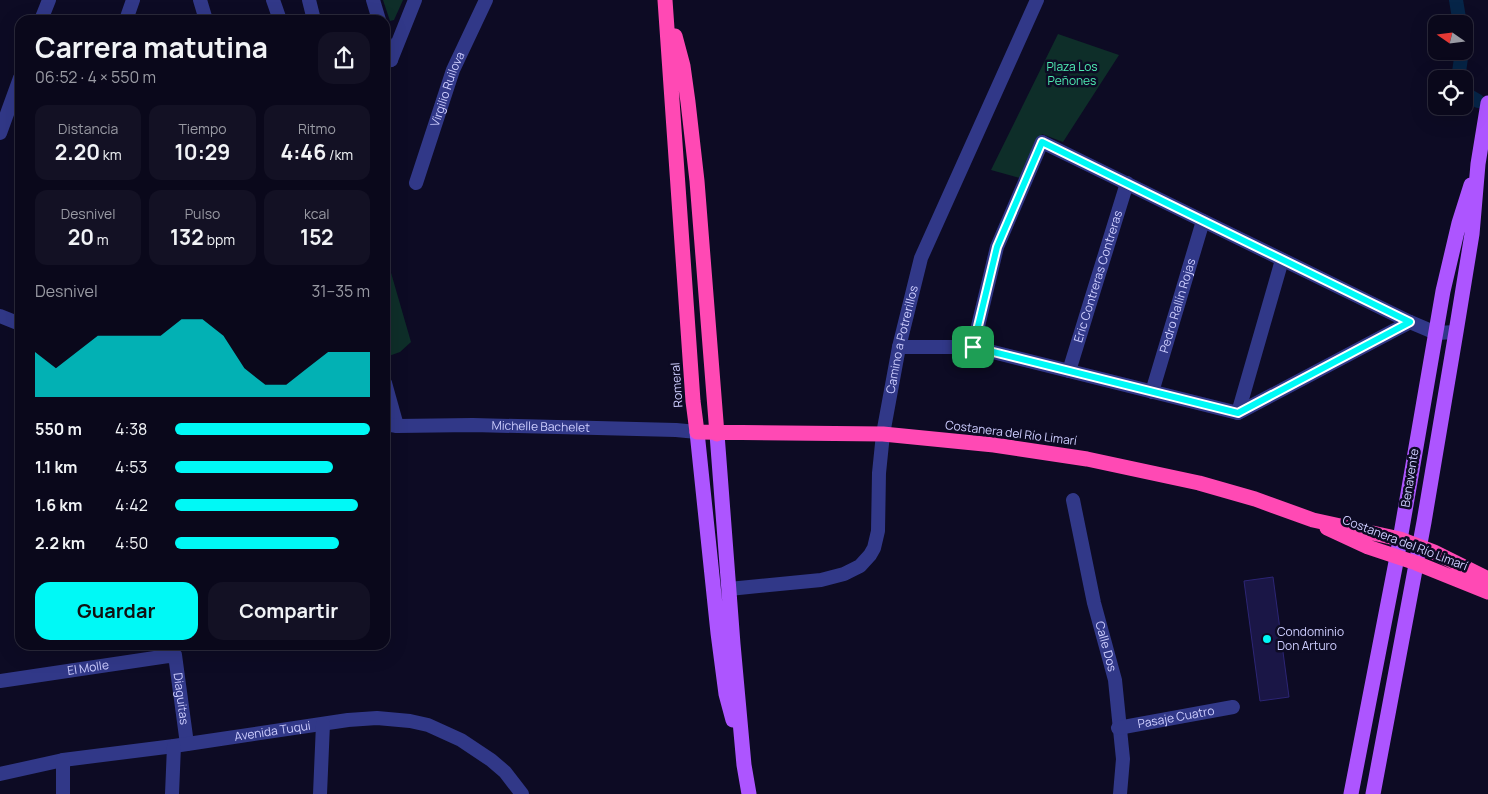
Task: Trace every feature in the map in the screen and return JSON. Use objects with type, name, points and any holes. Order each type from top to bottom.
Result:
[{"type":"highway","name":"Romeral","points":[[666,0],[693,401],[697,432]]},
{"type":"highway","name":"Romeral","points":[[666,0],[683,66],[688,102],[698,191],[717,434]]},
{"type":"highway","name":"Costanera del Río Limarí","points":[[697,432],[717,434],[883,434],[994,445],[1087,459],[1199,483],[1255,499],[1313,520],[1359,543],[1416,563],[1488,592]]},
{"type":"highway","name":"Costanera del Río Limarí","points":[[1313,520],[1400,539],[1444,556],[1488,579]]},
{"type":"main road","name":"Benavente","points":[[1373,794],[1420,546],[1456,332],[1472,234],[1478,164],[1488,103]]},
{"type":"main road","name":"Benavente","points":[[1351,794],[1397,557],[1452,252],[1478,164]]},
{"type":"main road","name":"Romeral","points":[[697,432],[726,694],[744,765],[749,794]]},
{"type":"main road","name":"Romeral","points":[[717,434],[744,765]]},
{"type":"street","points":[[43,15],[48,0]]},
{"type":"street","points":[[128,15],[133,0]]},
{"type":"street","points":[[200,0],[204,15]]},
{"type":"street","points":[[273,0],[278,15]]},
{"type":"street","points":[[309,0],[313,15]]},
{"type":"street","points":[[373,0],[378,15]]},
{"type":"street","points":[[390,56],[415,0]]},
{"type":"street","name":"Virgilio Ruilova","points":[[416,183],[453,70],[486,0]]},
{"type":"street","name":"Camino a Potrerillos","points":[[729,589],[821,580],[853,571],[866,561],[874,548],[878,530],[879,474],[883,434],[899,347],[921,258],[1037,0]]},
{"type":"street","points":[[0,133],[15,92]]},
{"type":"street","points":[[973,347],[997,247],[1042,142],[1410,322],[1436,333],[1456,332]]},
{"type":"street","name":"Eric Contreras Contreras","points":[[1069,371],[1127,183]]},
{"type":"street","name":"Pedro Rallín Rojas","points":[[1152,392],[1203,221]]},
{"type":"street","points":[[1238,413],[1282,260]]},
{"type":"street","points":[[0,316],[15,322]]},
{"type":"street","points":[[899,347],[973,347],[1238,413],[1410,322]]},
{"type":"street","name":"Michelle Bachelet","points":[[391,425],[474,425],[697,432]]},
{"type":"street","name":"Calle Dos","points":[[1073,500],[1094,602],[1115,680],[1118,728],[1123,758],[1120,794]]},
{"type":"street","name":"El Molle","points":[[0,681],[175,655]]},
{"type":"street","name":"Diaguitas","points":[[172,794],[180,745],[175,655]]},
{"type":"street","name":"Pasaje Cuatro","points":[[1118,728],[1233,707]]},
{"type":"street","name":"Avenida Tuqui","points":[[0,774],[63,760],[377,718],[402,720],[445,732],[477,749],[505,772],[518,791]]},
{"type":"street","points":[[320,794],[323,724]]},
{"type":"street","points":[[63,760],[63,794]]},
{"type":"green space","points":[[383,0],[403,0],[394,20],[390,21],[390,15],[388,15]]},
{"type":"green space","name":"Plaza Los Peñones","points":[[1058,34],[1119,55],[1063,142],[1042,134],[1020,178],[991,170]]},
{"type":"green space","points":[[390,269],[411,342],[400,352],[390,356]]},
{"type":"building","name":"Condominio Don Arturo","points":[[1273,577],[1289,697],[1260,701],[1244,581]]},
{"type":"waterway","points":[[1456,0],[1458,15]]},
{"type":"waterway","points":[[1459,70],[1461,60]]},
{"type":"waterway","points":[[1473,98],[1478,101]]},
{"type":"place","name":"Condominio Don Arturo","points":[[1267,639]]},
{"type":"route","points":[[1042,142],[1410,322],[1238,413],[973,347],[997,247],[1042,142]]}]
